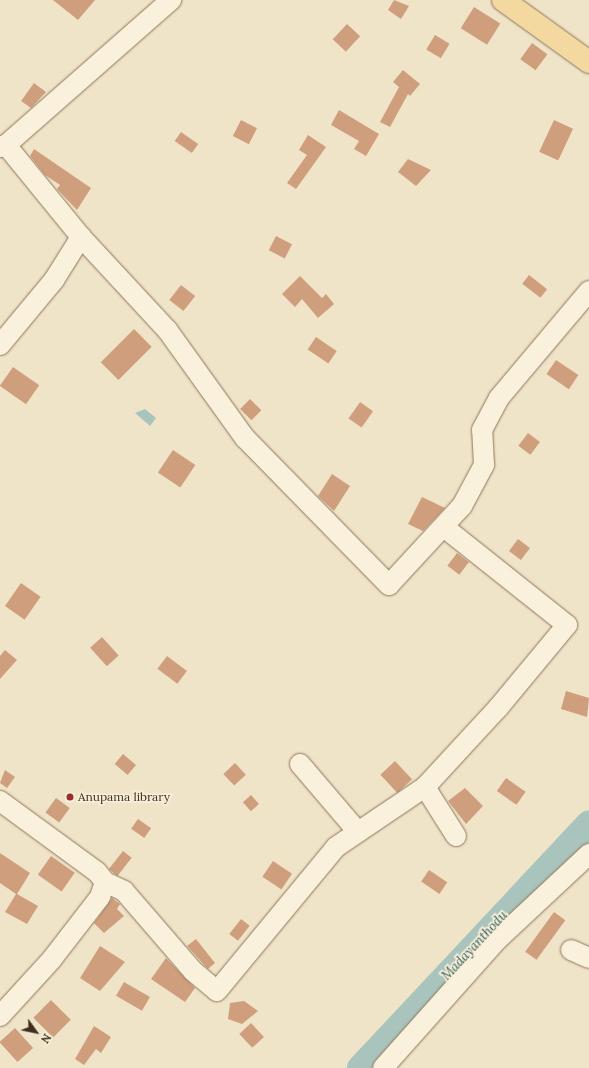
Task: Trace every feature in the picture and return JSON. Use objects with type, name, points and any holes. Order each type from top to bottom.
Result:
[{"type":"main road","points":[[503,0],[589,62]]},
{"type":"street","points":[[170,0],[3,146],[80,237],[168,331],[245,438],[389,585],[445,528],[462,506],[484,465],[482,430],[499,398],[589,290]]},
{"type":"street","points":[[0,345],[54,280],[80,237]]},
{"type":"street","points":[[0,801],[97,872],[105,882],[124,891],[193,971],[217,991],[336,847],[426,787],[498,708],[567,625],[445,528]]},
{"type":"street","points":[[300,764],[358,832]]},
{"type":"street","points":[[426,787],[456,836]]},
{"type":"street","points":[[383,1068],[498,939],[589,854]]},
{"type":"street","points":[[0,1016],[52,959],[100,897],[105,882]]},
{"type":"street","points":[[571,950],[589,958]]},
{"type":"water","points":[[145,409],[156,418],[150,426],[135,413]]},
{"type":"building","points":[[53,0],[95,0],[78,20]]},
{"type":"building","points":[[394,0],[409,6],[401,19],[388,10]]},
{"type":"building","points":[[474,7],[500,23],[487,45],[461,28]]},
{"type":"building","points":[[347,24],[360,36],[346,52],[333,39]]},
{"type":"building","points":[[435,35],[450,44],[441,58],[426,50]]},
{"type":"building","points":[[532,43],[547,54],[536,70],[520,59]]},
{"type":"building","points":[[403,70],[420,84],[410,96],[408,94],[390,127],[380,122],[399,87],[393,82]]},
{"type":"building","points":[[34,83],[46,92],[31,108],[21,101]]},
{"type":"building","points":[[339,110],[379,134],[366,156],[354,149],[359,141],[331,125]]},
{"type":"building","points":[[241,120],[257,128],[249,144],[233,136]]},
{"type":"building","points":[[554,120],[573,129],[558,161],[539,152]]},
{"type":"building","points":[[181,132],[198,144],[192,153],[175,141]]},
{"type":"building","points":[[308,135],[326,147],[296,189],[287,183],[307,155],[299,150]]},
{"type":"building","points":[[34,149],[91,188],[77,210],[57,189],[60,185],[45,175],[30,156]]},
{"type":"building","points":[[408,159],[431,170],[416,186],[398,172]]},
{"type":"building","points":[[276,236],[292,244],[285,258],[269,250]]},
{"type":"building","points":[[529,275],[547,289],[540,298],[522,284]]},
{"type":"building","points":[[300,276],[322,298],[326,294],[334,304],[318,318],[302,299],[295,307],[282,294]]},
{"type":"building","points":[[181,285],[195,296],[183,311],[169,300]]},
{"type":"building","points":[[134,329],[152,347],[118,380],[101,362]]},
{"type":"building","points":[[316,337],[337,351],[328,363],[308,349]]},
{"type":"building","points":[[556,360],[578,375],[569,389],[546,374]]},
{"type":"building","points":[[13,367],[39,385],[26,404],[0,386]]},
{"type":"building","points":[[250,399],[261,410],[251,420],[240,409]]},
{"type":"building","points":[[360,402],[373,411],[362,428],[349,418]]},
{"type":"building","points":[[528,433],[540,442],[530,455],[518,446]]},
{"type":"building","points":[[173,450],[195,465],[180,487],[158,472]]},
{"type":"building","points":[[332,474],[350,486],[334,511],[318,496]]},
{"type":"building","points":[[422,497],[445,508],[423,531],[408,524]]},
{"type":"building","points":[[518,539],[530,548],[521,560],[509,551]]},
{"type":"building","points":[[457,553],[469,562],[459,575],[447,566]]},
{"type":"building","points":[[21,583],[41,597],[25,620],[5,606]]},
{"type":"building","points":[[102,637],[119,656],[107,666],[90,648]]},
{"type":"building","points":[[5,650],[17,660],[0,679],[0,656]]},
{"type":"building","points":[[167,656],[187,671],[177,684],[157,669]]},
{"type":"building","points":[[566,691],[589,698],[587,717],[561,709]]},
{"type":"building","points":[[123,754],[136,765],[128,775],[115,764]]},
{"type":"building","points":[[395,761],[412,779],[397,793],[380,775]]},
{"type":"building","points":[[235,763],[246,775],[234,786],[223,774]]},
{"type":"building","points":[[5,770],[15,777],[7,788],[0,783]]},
{"type":"building","points":[[506,778],[526,792],[516,805],[497,791]]},
{"type":"building","points":[[465,788],[483,806],[466,824],[448,801]]},
{"type":"building","points":[[251,795],[259,804],[251,811],[243,802]]},
{"type":"building","points":[[56,798],[70,808],[59,823],[45,813]]},
{"type":"building","points":[[138,819],[151,828],[144,838],[131,829]]},
{"type":"building","points":[[123,851],[132,858],[118,876],[109,869]]},
{"type":"building","points":[[0,853],[30,873],[17,894],[38,906],[27,924],[5,912],[16,894],[0,883]]},
{"type":"building","points":[[51,856],[75,873],[62,891],[38,875]]},
{"type":"building","points":[[273,861],[292,874],[281,890],[262,877]]},
{"type":"building","points":[[429,870],[447,882],[439,894],[421,882]]},
{"type":"building","points":[[112,898],[120,904],[117,909],[124,916],[104,933],[94,923]]},
{"type":"building","points":[[554,912],[565,920],[537,960],[525,952]]},
{"type":"building","points":[[241,919],[250,926],[238,941],[229,934]]},
{"type":"building","points":[[196,939],[215,963],[208,969],[187,946]]},
{"type":"building","points":[[100,946],[125,962],[100,991],[80,978]]},
{"type":"building","points":[[166,958],[195,988],[185,1002],[151,979]]},
{"type":"building","points":[[124,982],[150,997],[142,1011],[116,996]]},
{"type":"building","points":[[51,1000],[71,1020],[53,1037],[33,1018]]},
{"type":"building","points":[[244,1001],[258,1011],[242,1024],[228,1019],[230,1003]]},
{"type":"building","points":[[251,1023],[264,1037],[252,1048],[239,1034]]},
{"type":"building","points":[[94,1026],[111,1037],[101,1053],[96,1049],[84,1065],[75,1059]]},
{"type":"building","points":[[15,1028],[33,1048],[17,1062],[0,1043]]},
{"type":"waterway","name":"Madayanthodu","points":[[360,1068],[589,823]]},
{"type":"place","name":"Anupama library","points":[[70,797]]}]
